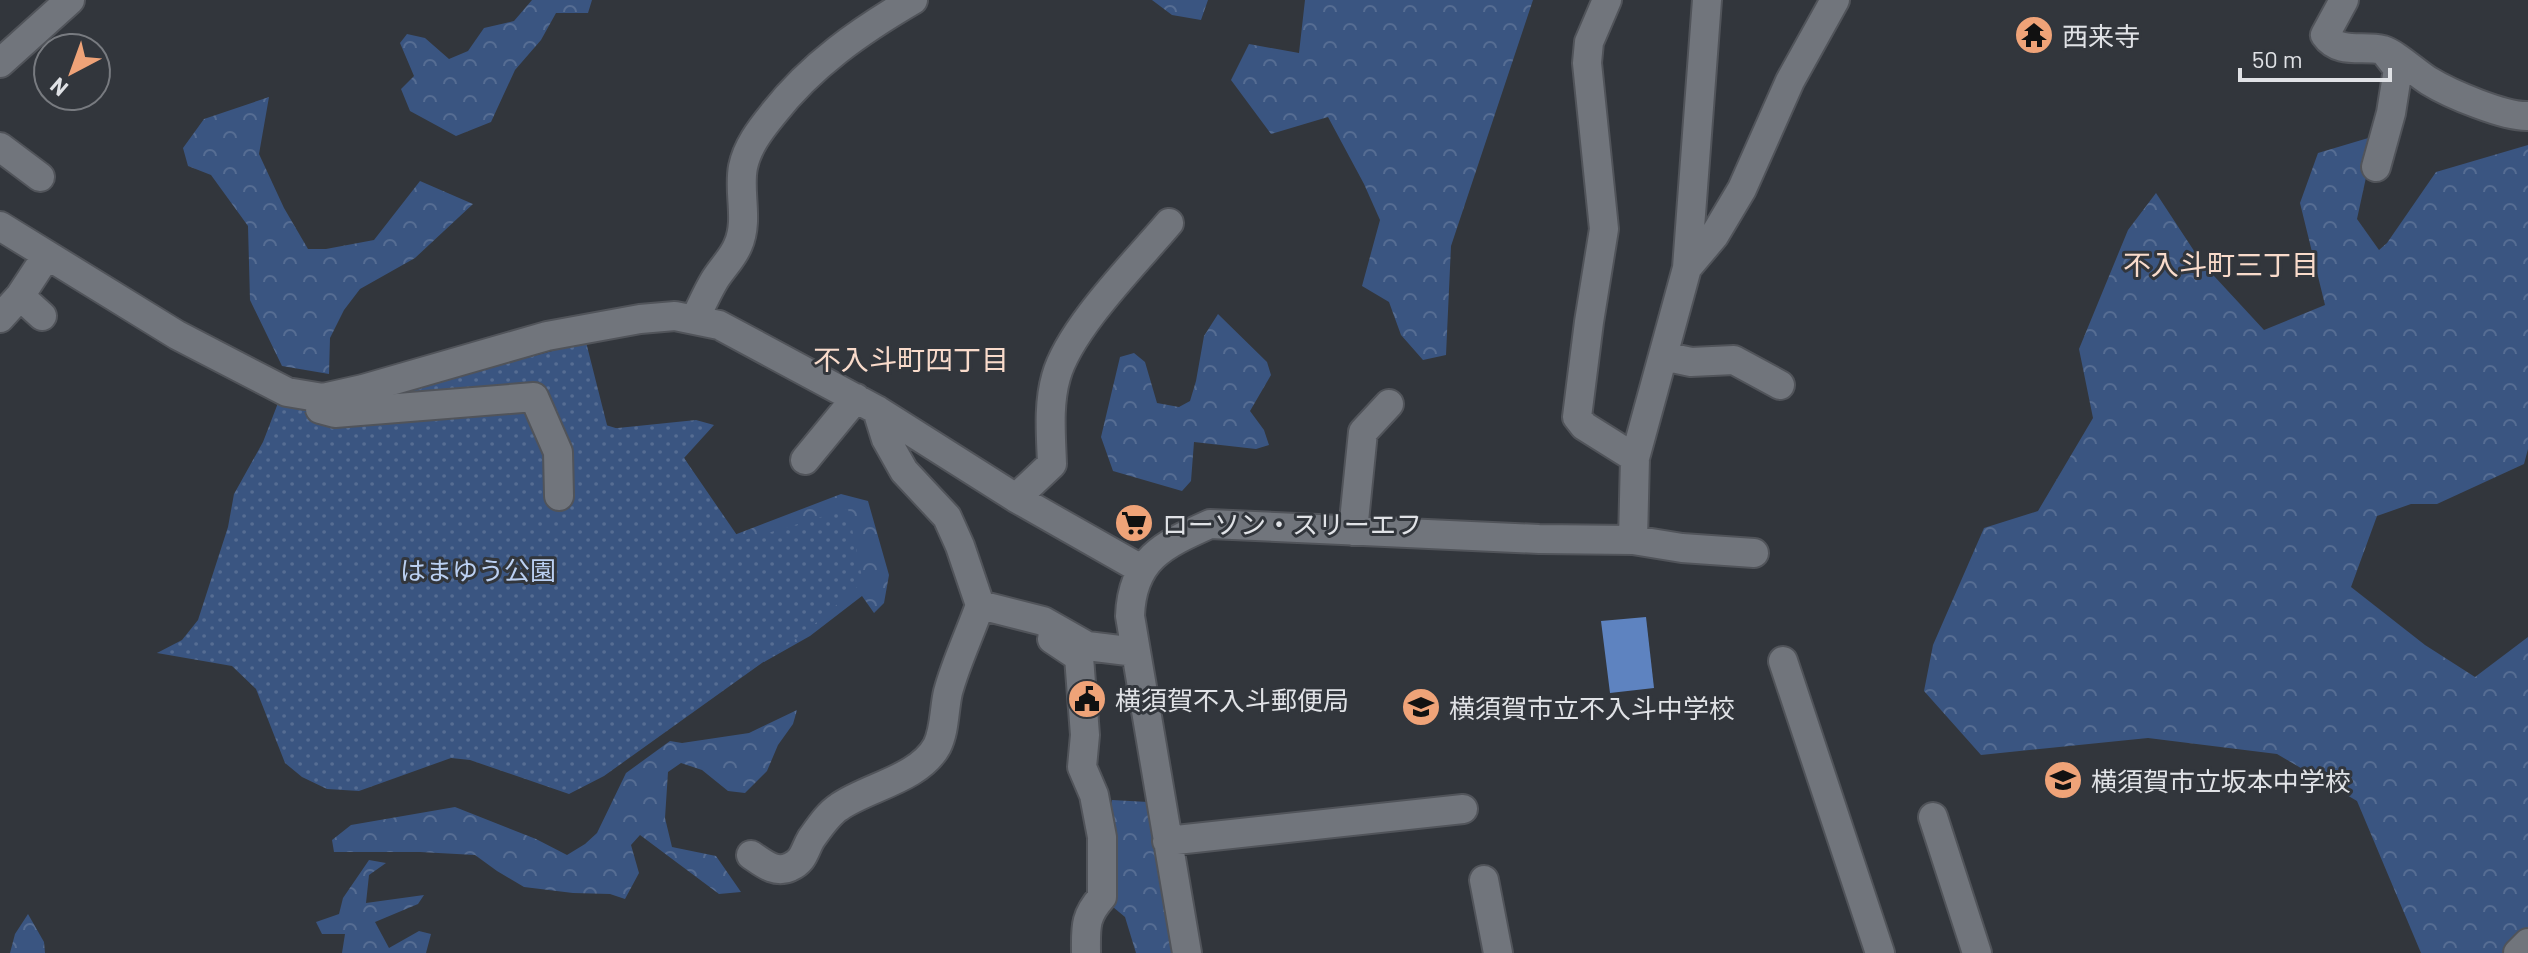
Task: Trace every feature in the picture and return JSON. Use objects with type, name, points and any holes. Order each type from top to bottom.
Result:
[{"type":"street","points":[[0,63],[70,0]]},
{"type":"street","points":[[695,319],[712,284],[738,246],[743,225],[742,170],[747,152],[759,131],[792,89],[833,53],[874,22],[913,0]]},
{"type":"street","points":[[1607,0],[1589,42],[1587,63],[1604,229],[1577,417],[1584,426],[1635,458]]},
{"type":"street","points":[[1633,540],[1635,458],[1687,268],[1707,0]]},
{"type":"street","points":[[1687,268],[1714,236],[1742,189],[1790,81],[1835,0]]},
{"type":"street","points":[[2344,0],[2325,35],[2330,42],[2357,50],[2384,50],[2433,83],[2513,116],[2528,116]]},
{"type":"street","points":[[2376,167],[2391,113],[2398,69],[2384,50]]},
{"type":"street","points":[[0,147],[40,177]]},
{"type":"street","points":[[1016,498],[1052,464],[1051,411],[1056,376],[1067,351],[1103,300],[1169,223]]},
{"type":"street","points":[[0,226],[177,335],[287,392],[308,407],[335,413],[534,397],[558,452],[559,496]]},
{"type":"street","points":[[0,318],[20,296],[47,255]]},
{"type":"street","points":[[20,296],[42,316]]},
{"type":"street","points":[[287,392],[323,398],[547,336],[640,319],[675,316],[695,319],[719,325],[867,404],[1016,498],[1141,569]]},
{"type":"street","points":[[1663,356],[1691,362],[1734,360],[1780,385]]},
{"type":"street","points":[[805,460],[867,404]]},
{"type":"street","points":[[751,855],[774,869],[788,868],[803,859],[811,840],[829,815],[841,805],[876,790],[924,761],[936,747],[940,736],[948,691],[980,605],[947,517],[904,471],[867,404]]},
{"type":"street","points":[[1353,531],[1363,432],[1389,404]]},
{"type":"street","points":[[1187,953],[1130,616],[1131,596],[1141,569],[1162,549],[1210,524],[1539,539],[1633,540],[1682,548],[1754,553]]},
{"type":"street","points":[[980,605],[1043,621],[1087,646],[1136,652]]},
{"type":"street","points":[[1028,617],[1045,635],[1079,657],[1085,735],[1082,767],[1094,795],[1103,850],[1102,897],[1087,920],[1086,953]]},
{"type":"street","points":[[1783,661],[1880,953]]},
{"type":"street","points":[[1167,841],[1463,809]]},
{"type":"street","points":[[1933,817],[1977,953]]},
{"type":"street","points":[[1484,880],[1498,953]]},
{"type":"street","points":[[2518,953],[2528,943]]},
{"type":"green space","points":[[532,0],[592,0],[588,13],[556,13],[541,40],[515,70],[491,122],[456,136],[410,111],[401,89],[414,76],[400,43],[407,34],[425,38],[449,59],[468,51],[484,28],[514,21]]},
{"type":"green space","points":[[1152,0],[1208,0],[1201,20],[1172,15]]},
{"type":"green space","points":[[1305,0],[1533,0],[1451,246],[1446,355],[1423,360],[1401,335],[1389,302],[1362,286],[1380,220],[1328,117],[1271,134],[1231,80],[1249,44],[1299,53]]},
{"type":"green space","points":[[269,97],[259,154],[284,208],[308,249],[326,249],[374,240],[420,181],[473,204],[415,258],[360,289],[344,310],[330,338],[329,374],[282,366],[250,300],[248,226],[211,175],[188,166],[183,148],[204,119]]},
{"type":"green space","points":[[2375,136],[2357,219],[2379,250],[2436,172],[2528,145],[2528,449],[2524,464],[2437,504],[2411,504],[2377,516],[2351,587],[2425,645],[2475,677],[2528,637],[2528,928],[2502,953],[2421,953],[2357,801],[2277,754],[2148,738],[1981,755],[1924,691],[1933,645],[1984,528],[2038,511],[2093,418],[2079,349],[2128,230],[2156,193],[2202,263],[2264,330],[2325,305],[2300,203],[2318,153]]},
{"type":"green space","points":[[1218,314],[1267,362],[1271,375],[1250,411],[1264,430],[1269,445],[1256,449],[1194,442],[1191,481],[1182,491],[1113,471],[1101,437],[1120,357],[1134,353],[1145,362],[1157,403],[1179,407],[1190,401],[1204,336]]},
{"type":"green space","name":"はまゆう公園","points":[[586,342],[608,429],[696,420],[714,425],[684,458],[741,541],[848,509],[863,582],[804,633],[604,776],[569,794],[470,760],[451,758],[359,791],[327,789],[302,777],[285,763],[256,689],[232,666],[157,653],[182,640],[198,620],[228,527],[234,494],[263,442],[278,403],[341,407]]},
{"type":"green space","points":[[586,419],[678,447],[729,537],[841,494],[868,501],[889,575],[884,603],[874,613],[862,596],[810,636],[764,662],[577,466]]},
{"type":"green space","points":[[797,710],[793,724],[778,745],[767,771],[745,793],[728,791],[702,770],[681,763],[668,772],[665,818],[672,847],[716,856],[741,892],[719,894],[640,835],[631,845],[639,873],[625,899],[610,894],[524,887],[475,855],[334,852],[332,840],[351,825],[455,807],[536,839],[567,855],[597,833],[626,773],[670,741],[682,743],[749,733]]},
{"type":"green space","points":[[1112,800],[1148,802],[1175,953],[1136,953],[1125,917],[1107,902],[1107,823]]},
{"type":"green space","points":[[369,860],[386,863],[369,875],[366,903],[424,895],[418,904],[375,922],[389,948],[419,931],[431,934],[426,953],[342,953],[345,934],[322,934],[316,922],[339,914],[343,898]]},
{"type":"green space","points":[[28,914],[44,942],[45,953],[10,953],[15,934]]},
{"type":"shaded area","points":[[1646,617],[1654,688],[1610,693],[1601,621]]},
{"type":"place","name":"西来寺","points":[[2034,35]]},
{"type":"place","name":"ローソン・スリーエフ","points":[[1134,523]]},
{"type":"place","name":"横須賀不入斗郵便局","points":[[1087,699]]},
{"type":"place","name":"横須賀市立不入斗中学校","points":[[1421,707]]},
{"type":"place","name":"横須賀市立坂本中学校","points":[[2063,780]]},
{"type":"district","name":"不入斗町三丁目","points":[[2221,264]]},
{"type":"district","name":"不入斗町四丁目","points":[[911,359]]}]
